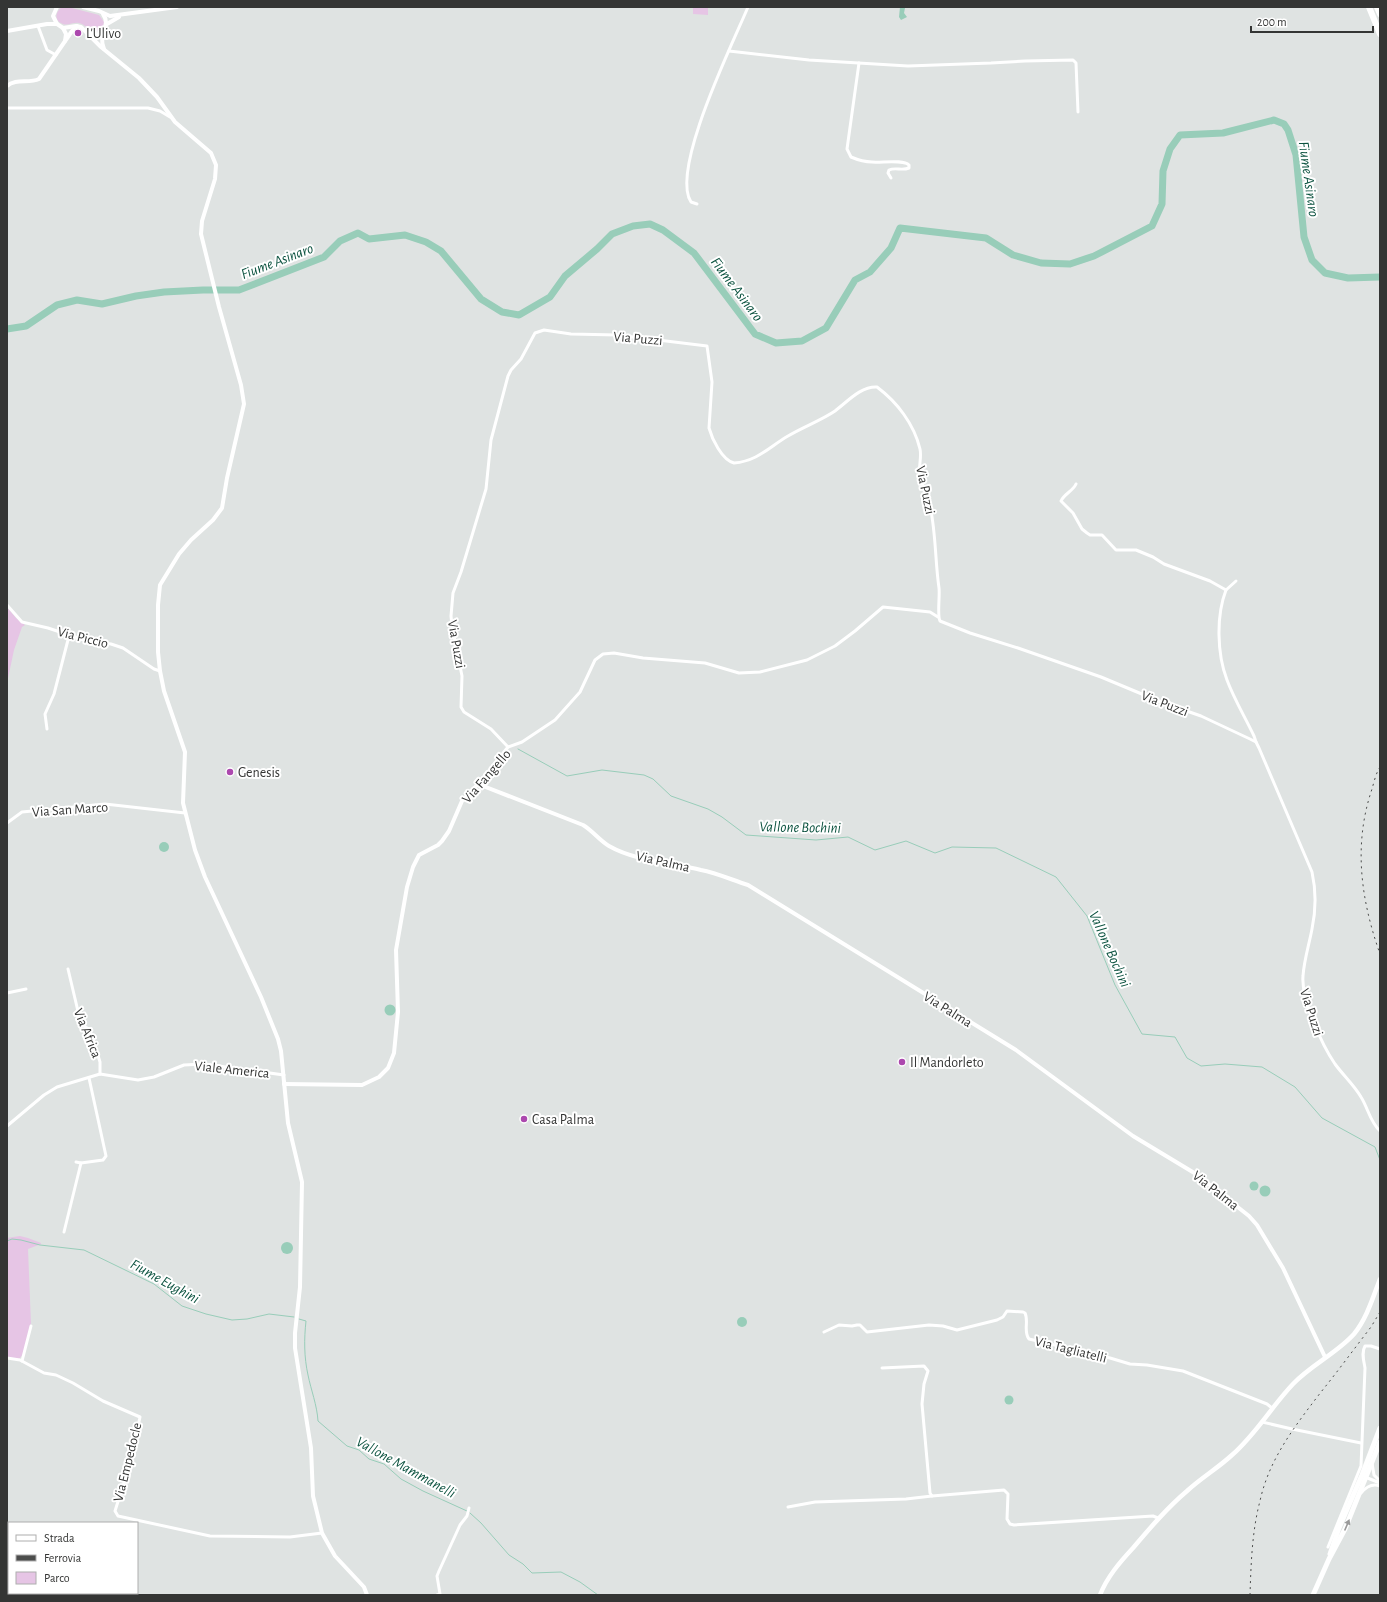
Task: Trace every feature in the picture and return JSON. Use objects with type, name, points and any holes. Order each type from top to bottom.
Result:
[{"type":"highway","points":[[1369,7],[1380,34]]},
{"type":"highway","points":[[1377,7],[1380,14]]},
{"type":"main road","points":[[1100,1595],[1117,1566],[1158,1518],[1188,1490],[1232,1455],[1248,1439],[1294,1383],[1312,1366],[1344,1343],[1359,1328],[1366,1315],[1380,1279]]},
{"type":"main road","points":[[1313,1595],[1329,1559],[1346,1529],[1360,1494],[1380,1428]]},
{"type":"main road","points":[[1329,1559],[1339,1528],[1372,1463],[1380,1442]]},
{"type":"street","points":[[39,26],[57,7]]},
{"type":"street","points":[[87,7],[98,9],[103,14],[107,24]]},
{"type":"street","points":[[103,14],[110,16],[177,7]]},
{"type":"street","points":[[697,204],[691,202],[686,190],[692,149],[702,115],[748,7]]},
{"type":"street","points":[[53,12],[57,24],[63,28],[66,37],[63,45]]},
{"type":"street","points":[[105,49],[102,40],[103,32],[107,24],[125,14]]},
{"type":"street","points":[[7,31],[57,24]]},
{"type":"street","points":[[39,26],[47,50],[56,55]]},
{"type":"street","points":[[63,28],[77,26],[81,27],[139,78],[157,97],[170,117]]},
{"type":"street","points":[[7,86],[14,82],[31,82],[40,79],[72,31],[77,26]]},
{"type":"street","points":[[89,34],[97,35],[103,32]]},
{"type":"street","points":[[729,51],[809,60],[908,66],[991,64],[1025,60],[1073,60],[1076,63],[1078,112]]},
{"type":"street","points":[[859,63],[847,149],[851,157],[857,159],[872,162],[903,162],[909,165],[909,168],[906,169],[893,168],[889,170],[888,173],[891,178]]},
{"type":"street","points":[[7,108],[148,108],[170,117],[211,153],[216,165],[215,179],[201,227],[203,245],[241,385],[244,404],[227,478],[222,508],[214,520],[190,540],[179,554],[160,585],[158,605],[160,671],[164,691],[185,752],[186,764],[183,803],[193,845],[205,877],[261,997],[278,1039],[284,1075],[288,1122],[302,1182],[302,1237],[295,1348],[311,1448],[313,1496],[322,1533],[334,1556],[364,1587],[368,1594]]},
{"type":"street","name":"Via Puzzi","points":[[508,747],[491,729],[464,712],[461,707],[462,676],[452,626],[451,606],[453,593],[461,572],[486,489],[491,440],[508,376],[525,354],[533,336],[539,330],[571,334],[617,335],[706,346],[712,382],[710,433],[727,460],[734,463],[746,461],[761,455],[787,436],[834,412],[861,391],[868,388],[877,387],[908,420],[920,451],[920,476],[930,506],[939,590],[940,605],[938,617],[940,621],[1100,677],[1161,702],[1201,716],[1256,742],[1273,776],[1313,876],[1315,912],[1302,978],[1308,1003],[1320,1039],[1328,1053],[1362,1098],[1372,1121],[1380,1131]]},
{"type":"street","points":[[1076,484],[1075,487],[1063,497],[1061,501],[1073,512],[1082,529],[1087,534],[1094,536],[1100,534],[1116,550],[1136,550],[1164,564],[1210,581],[1226,590]]},
{"type":"street","points":[[1236,581],[1226,590],[1219,618],[1222,666],[1231,691],[1256,742]]},
{"type":"street","name":"Via Piccio","points":[[7,605],[22,622],[48,628],[69,636],[124,648],[154,669],[160,671]]},
{"type":"street","name":"Via Fangello","points":[[284,1084],[362,1085],[379,1077],[388,1068],[394,1053],[397,1025],[396,950],[410,875],[419,855],[438,846],[446,837],[462,801],[508,747],[522,742],[555,720],[580,692],[595,660],[603,654],[614,653],[643,658],[705,663],[739,673],[760,672],[807,660],[835,646],[883,607],[930,612],[938,617]]},
{"type":"street","points":[[47,728],[45,714],[54,694],[69,636]]},
{"type":"street","name":"Via Palma","points":[[478,784],[592,830],[609,846],[627,853],[648,859],[703,870],[748,885],[1016,1050],[1132,1136],[1196,1174],[1249,1216],[1283,1268],[1325,1357]]},
{"type":"street","name":"Via San Marco","points":[[7,823],[22,812],[106,804],[185,813]]},
{"type":"street","name":"Via Africa","points":[[68,969],[81,1024],[90,1030],[100,1062],[100,1074]]},
{"type":"street","points":[[7,993],[26,989]]},
{"type":"street","name":"Viale America","points":[[7,1126],[48,1092],[61,1085],[100,1074],[138,1080],[154,1077],[184,1065],[204,1064],[284,1075]]},
{"type":"street","points":[[76,1162],[81,1163],[103,1160],[106,1156],[89,1078]]},
{"type":"street","points":[[64,1232],[81,1163]]},
{"type":"street","name":"Via Tagliatelli","points":[[824,1332],[839,1325],[860,1325],[867,1332],[929,1325],[943,1326],[957,1330],[998,1320],[1003,1317],[1007,1311],[1023,1312],[1027,1318],[1026,1335],[1029,1339],[1130,1364],[1183,1371],[1266,1404],[1272,1408]]},
{"type":"street","points":[[22,1361],[31,1326]]},
{"type":"street","points":[[1328,1547],[1361,1466],[1365,1368],[1363,1349],[1368,1345],[1380,1349]]},
{"type":"street","name":"Via Empedocle","points":[[7,1358],[22,1361],[44,1373],[56,1375],[103,1401],[140,1417],[129,1466],[115,1511],[118,1516],[210,1536],[290,1537],[322,1533]]},
{"type":"street","points":[[882,1368],[924,1366],[928,1371],[924,1384],[922,1404],[930,1492],[932,1496]]},
{"type":"street","points":[[1262,1422],[1361,1443]]},
{"type":"street","points":[[1372,1463],[1374,1475],[1380,1484]]},
{"type":"street","points":[[1364,1478],[1380,1484]]},
{"type":"street","points":[[1364,1478],[1375,1484]]},
{"type":"street","points":[[1360,1494],[1367,1487],[1380,1484]]},
{"type":"street","points":[[788,1507],[815,1502],[906,1499],[1004,1490],[1008,1494],[1008,1519],[1010,1524],[1014,1525],[1153,1516],[1158,1518]]},
{"type":"street","points":[[438,1595],[440,1594],[438,1576],[439,1571],[470,1508]]},
{"type":"green space","points":[[62,7],[68,7],[99,15],[104,22],[103,27],[96,32],[93,32],[79,23],[67,25],[60,23],[56,16]]},
{"type":"green space","points":[[693,7],[708,7],[708,15],[693,14]]},
{"type":"green space","points":[[7,607],[16,618],[25,625],[22,627],[14,650],[7,683]]},
{"type":"green space","points":[[20,1236],[41,1244],[28,1249],[31,1324],[24,1353],[19,1359],[7,1357],[7,1238]]},
{"type":"shaded area","points":[[900,7],[905,8],[904,13],[907,17],[901,20],[899,17]]},
{"type":"shaded area","points":[[162,842],[166,842],[169,847],[166,852],[162,852],[159,849],[159,845]]},
{"type":"shaded area","points":[[390,1004],[394,1006],[396,1010],[394,1014],[390,1016],[386,1014],[384,1010],[386,1006]]},
{"type":"shaded area","points":[[1252,1182],[1256,1182],[1258,1186],[1256,1190],[1252,1190],[1250,1188],[1250,1184]]},
{"type":"shaded area","points":[[1263,1186],[1267,1186],[1269,1187],[1269,1195],[1263,1196],[1260,1193],[1260,1189]]},
{"type":"shaded area","points":[[287,1242],[291,1244],[293,1248],[291,1252],[287,1254],[283,1252],[281,1248],[283,1244]]},
{"type":"shaded area","points":[[740,1317],[744,1317],[746,1318],[746,1326],[740,1327],[737,1324],[737,1320]]},
{"type":"shaded area","points":[[1007,1396],[1011,1396],[1013,1400],[1011,1404],[1007,1404],[1005,1402],[1005,1398]]},
{"type":"waterway","name":"Fiume Asinaro","points":[[7,329],[26,326],[57,305],[77,300],[102,304],[136,296],[164,292],[239,290],[324,257],[340,241],[358,233],[369,239],[405,235],[426,242],[441,251],[481,299],[502,312],[519,315],[550,297],[565,276],[612,234],[633,226],[650,224],[663,230],[694,253],[755,334],[776,343],[802,341],[826,328],[855,280],[870,272],[891,248],[900,228],[986,238],[1013,255],[1041,263],[1070,264],[1094,256],[1152,226],[1162,204],[1163,171],[1170,149],[1180,135],[1223,133],[1274,120],[1284,124],[1288,130],[1296,155],[1304,237],[1312,260],[1325,273],[1348,278],[1380,277]]},
{"type":"waterway","name":"Vallone Bochini","points":[[518,749],[567,776],[602,770],[644,775],[653,779],[671,796],[708,809],[722,817],[746,835],[816,840],[848,837],[875,850],[906,841],[935,853],[952,847],[996,848],[1056,877],[1087,916],[1115,985],[1142,1034],[1175,1037],[1187,1058],[1201,1066],[1225,1064],[1262,1067],[1295,1087],[1322,1118],[1375,1147],[1380,1160]]},
{"type":"waterway","name":"Fiume Eughini","points":[[7,1241],[12,1239],[21,1240],[40,1245],[84,1250],[154,1284],[182,1306],[206,1314],[232,1320],[247,1319],[269,1314],[294,1317]]},
{"type":"waterway","name":"Vallone Mammanelli","points":[[299,1319],[306,1321],[306,1362],[318,1421],[347,1446],[359,1450],[369,1459],[384,1464],[401,1479],[467,1511]]},
{"type":"waterway","name":"Vallone Mammanelli","points":[[470,1513],[481,1523],[509,1555],[523,1564],[532,1573],[561,1572],[580,1582],[598,1595]]},
{"type":"railway","points":[[1380,767],[1375,778],[1366,810],[1361,852],[1364,893],[1373,934],[1380,954]]},
{"type":"railway","points":[[1250,1595],[1251,1560],[1257,1512],[1264,1486],[1276,1457],[1293,1430],[1371,1327],[1380,1312]]},
{"type":"place","name":"L'Ulivo","points":[[78,33]]},
{"type":"place","name":"Genesis","points":[[230,772]]},
{"type":"place","name":"Il Mandorleto","points":[[902,1062]]},
{"type":"place","name":"Casa Palma","points":[[524,1119]]}]
